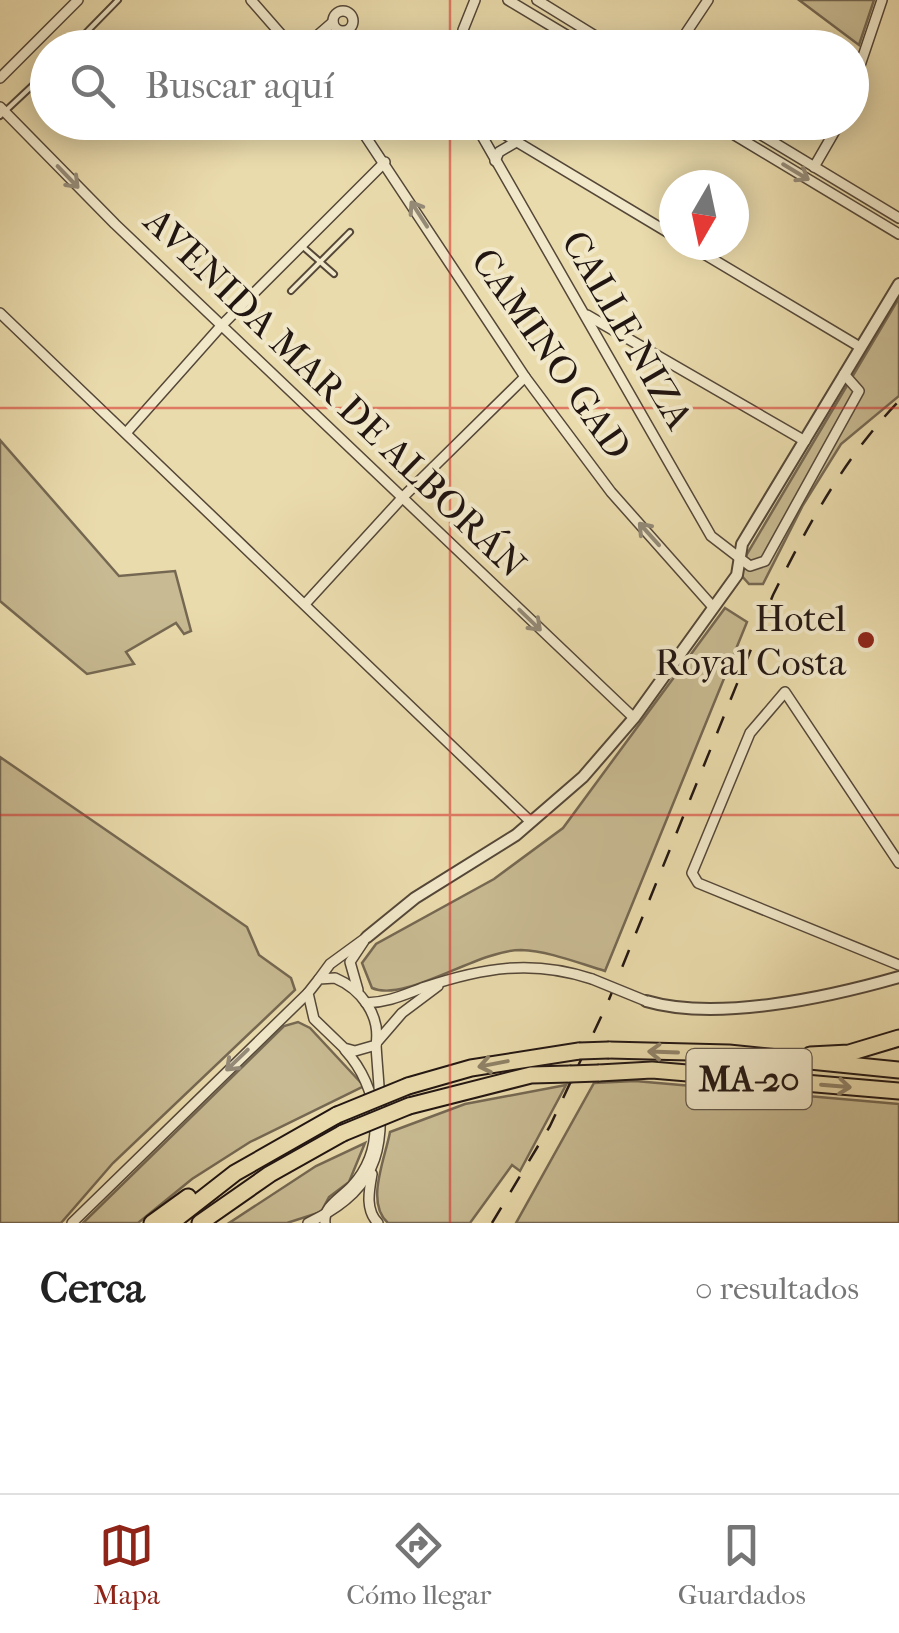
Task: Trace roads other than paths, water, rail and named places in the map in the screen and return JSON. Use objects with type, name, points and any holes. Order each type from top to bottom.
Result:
[{"type":"highway","points":[[729,1053],[849,1053],[899,1038]]},
{"type":"highway","name":"MA-20","points":[[171,1223],[236,1173],[337,1115],[408,1086],[471,1068],[608,1050],[729,1053],[899,1070]]},
{"type":"highway","name":"MA-20","points":[[200,1223],[270,1174],[343,1133],[409,1106],[530,1075],[652,1070],[899,1091]]},
{"type":"highway","points":[[152,1223],[209,1182],[236,1173]]},
{"type":"highway","points":[[214,1223],[252,1196],[270,1174]]},
{"type":"street","points":[[48,30],[78,0]]},
{"type":"street","points":[[251,0],[277,30]]},
{"type":"street","points":[[346,11],[350,0]]},
{"type":"street","points":[[463,30],[475,0]]},
{"type":"street","points":[[508,0],[558,30]]},
{"type":"street","points":[[537,0],[586,30]]},
{"type":"street","points":[[688,30],[708,0]]},
{"type":"street","points":[[869,39],[882,0]]},
{"type":"street","points":[[324,30],[336,13],[346,11]]},
{"type":"street","points":[[333,22],[339,30],[349,29],[352,18],[346,11]]},
{"type":"street","points":[[0,78],[30,48]]},
{"type":"street","name":"AVENIDA MAR DE ALBORÁN","points":[[2,112],[30,139]]},
{"type":"street","name":"AVENIDA MAR DE ALBORÁN","points":[[31,140],[634,718]]},
{"type":"street","name":"CAMINO GAD","points":[[369,140],[525,377],[612,492],[713,607]]},
{"type":"street","name":"CALLE NIZA","points":[[484,140],[711,536],[740,557]]},
{"type":"street","points":[[513,140],[659,227]]},
{"type":"street","points":[[742,140],[899,234]]},
{"type":"street","points":[[770,140],[899,218]]},
{"type":"street","points":[[814,166],[829,140]]},
{"type":"street","points":[[495,161],[505,146],[516,142]]},
{"type":"street","points":[[126,433],[221,326],[385,162]]},
{"type":"street","points":[[714,260],[860,347]]},
{"type":"street","points":[[72,1223],[308,993],[330,964],[415,898],[531,822],[583,777],[634,718],[737,575],[742,544],[899,284]]},
{"type":"street","points":[[0,313],[531,822]]},
{"type":"street","points":[[584,313],[805,441]]},
{"type":"street","points":[[607,353],[623,337]]},
{"type":"street","points":[[740,557],[750,566],[765,561],[859,392],[844,374]]},
{"type":"street","points":[[305,604],[402,498],[525,377]]},
{"type":"street","points":[[899,863],[785,692],[750,732],[693,879],[899,965]]},
{"type":"street","points":[[366,938],[350,962],[359,992],[375,1022],[384,1106],[368,1196],[378,1223]]},
{"type":"street","points":[[366,1003],[395,1002],[444,982],[507,966],[544,967],[592,979],[669,1008],[772,1002],[899,977]]},
{"type":"street","points":[[319,979],[335,978],[359,992]]},
{"type":"street","points":[[344,1048],[355,1052],[376,1043],[402,1013],[444,982]]},
{"type":"street","points":[[308,993],[314,1019],[344,1048],[370,1082],[375,1140],[367,1166],[324,1219]]},
{"type":"street","points":[[308,1223],[324,1219],[348,1200],[373,1171]]},
{"type":"lane","points":[[88,30],[118,0]]},
{"type":"lane","points":[[2,112],[30,86]]},
{"type":"lane","points":[[291,291],[350,232]]},
{"type":"lane","points":[[302,246],[334,274]]},
{"type":"railway","points":[[492,1223],[550,1126],[608,1002],[773,595],[828,493],[899,401]]},
{"type":"place","name":"Hotel Royal Costa","points":[[866,640]]}]
